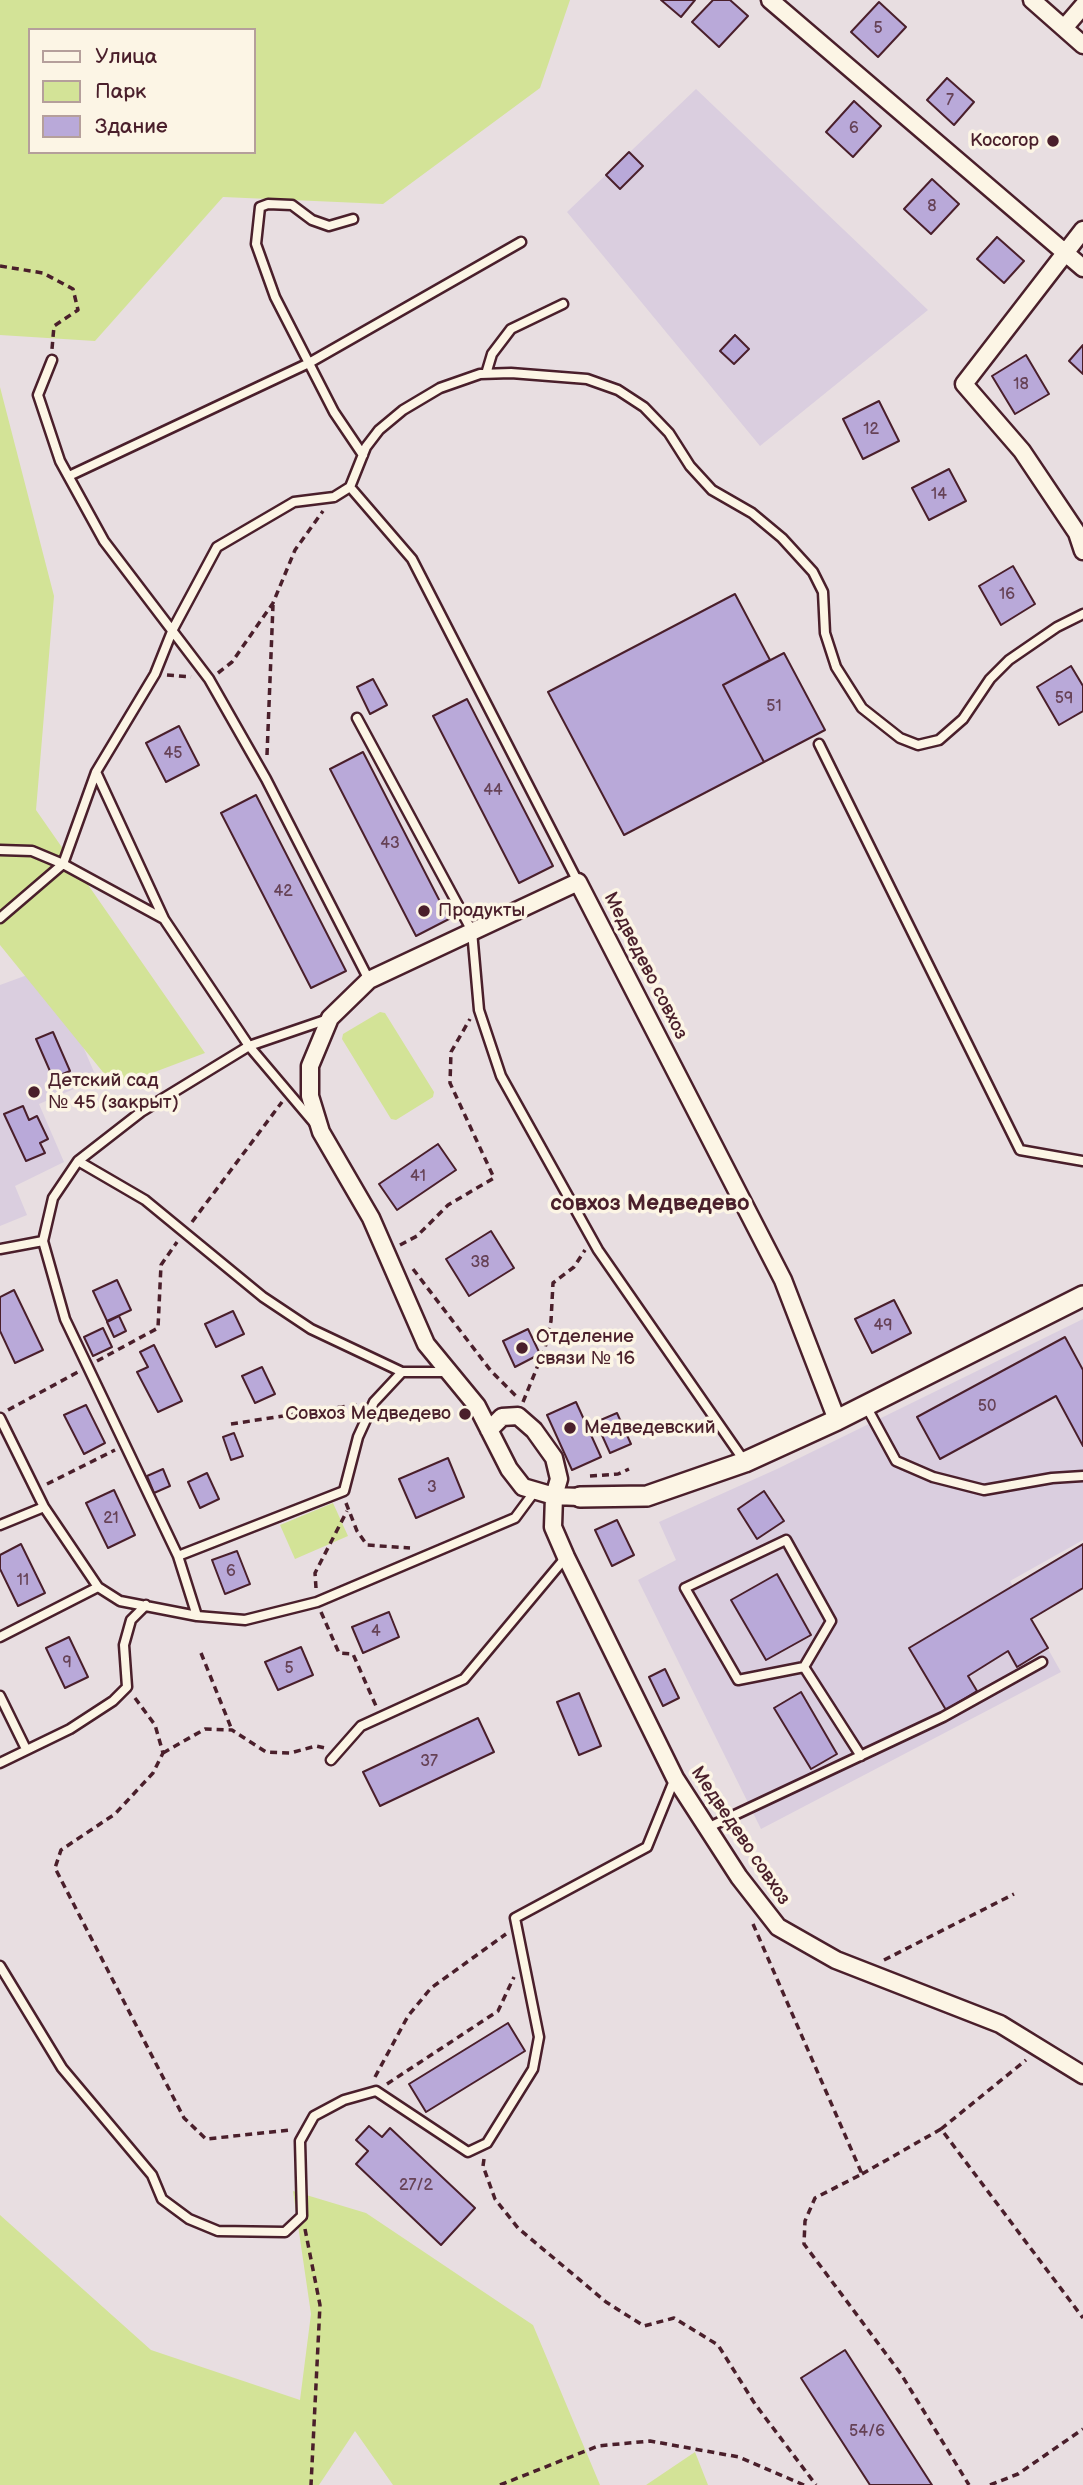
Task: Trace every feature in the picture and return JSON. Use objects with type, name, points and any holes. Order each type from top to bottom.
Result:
[{"type":"street","points":[[770,0],[1083,268]]},
{"type":"street","points":[[1032,0],[1083,46]]},
{"type":"street","points":[[1064,28],[1083,6]]},
{"type":"street","points":[[1083,230],[964,384],[1022,451],[1077,533],[1083,551]]},
{"type":"street","name":"Медведево совхоз","points":[[580,1497],[554,1496],[523,1487],[477,1406],[426,1343],[386,1252],[321,1132],[310,1096],[310,1066],[330,1018],[369,980],[578,882],[783,1280],[837,1420]]},
{"type":"street","points":[[580,1497],[647,1496],[745,1462],[837,1420],[1083,1296]]},
{"type":"street","points":[[489,1430],[502,1417],[518,1416],[534,1430],[554,1458],[559,1479],[554,1496]]},
{"type":"street","name":"Медведево совхоз","points":[[554,1496],[553,1527],[565,1557],[675,1778],[750,1891],[778,1927],[799,1941],[863,1970],[1000,2024],[1083,2075]]},
{"type":"lane","points":[[354,219],[329,226],[312,220],[292,205],[268,204],[260,207],[256,244],[275,297],[334,412],[363,454]]},
{"type":"lane","points":[[69,476],[309,363],[521,243]]},
{"type":"lane","points":[[486,374],[492,354],[511,329],[563,304]]},
{"type":"lane","points":[[52,360],[38,395],[69,476],[104,541],[209,679],[266,779],[369,980]]},
{"type":"lane","points":[[0,918],[63,864],[96,772],[155,674],[173,629],[217,547],[294,502],[334,497],[350,487],[363,454],[379,430],[403,410],[440,388],[486,374],[511,373],[587,379],[618,390],[644,407],[669,433],[690,466],[712,490],[752,513],[782,538],[813,572],[823,592],[825,633],[836,667],[862,708],[900,738],[918,745],[939,740],[963,719],[990,679],[1009,660],[1057,627],[1083,614]]},
{"type":"lane","points":[[350,487],[412,559],[578,882]]},
{"type":"lane","points":[[356,718],[472,931],[479,1010],[501,1076],[591,1239],[745,1462]]},
{"type":"lane","points":[[819,744],[1020,1150],[1083,1161]]},
{"type":"lane","points":[[96,772],[164,919],[249,1046],[321,1132]]},
{"type":"lane","points":[[0,850],[32,851],[63,864],[164,919]]},
{"type":"lane","points":[[197,1616],[178,1556],[127,1444],[65,1319],[43,1241],[53,1198],[78,1161],[141,1112],[249,1046],[330,1018]]},
{"type":"lane","points":[[78,1161],[111,1178],[185,1231],[287,1315],[402,1372],[450,1372]]},
{"type":"lane","points":[[0,1249],[43,1241]]},
{"type":"lane","points":[[178,1556],[344,1491],[358,1437],[374,1402],[402,1372]]},
{"type":"lane","points":[[866,1405],[896,1461],[933,1477],[984,1490],[1052,1478],[1083,1476]]},
{"type":"lane","points":[[0,1416],[44,1507],[98,1587],[120,1601],[197,1616],[245,1620],[317,1602],[515,1518],[535,1491]]},
{"type":"lane","points":[[0,1525],[44,1507]]},
{"type":"lane","points":[[786,1539],[831,1621],[804,1667],[738,1680],[685,1588],[786,1539]]},
{"type":"lane","points":[[331,1760],[361,1726],[464,1679],[565,1557]]},
{"type":"lane","points":[[0,1637],[98,1587]]},
{"type":"lane","points":[[0,1763],[70,1729],[113,1701],[127,1687],[124,1645],[131,1620],[146,1605]]},
{"type":"lane","points":[[707,1828],[943,1717],[1042,1662]]},
{"type":"lane","points":[[804,1667],[861,1756]]},
{"type":"lane","points":[[0,1696],[26,1749]]},
{"type":"lane","points":[[0,1966],[62,2068],[152,2175],[162,2199],[189,2219],[218,2231],[285,2232],[302,2216],[300,2141],[314,2116],[344,2099],[376,2091],[468,2152],[487,2143],[533,2069],[539,2038],[515,1917],[647,1847],[675,1778]]},
{"type":"path","points":[[0,266],[43,273],[73,289],[78,310],[54,327],[52,360]]},
{"type":"path","points":[[155,674],[209,679],[233,662],[273,603],[295,550],[334,497]]},
{"type":"path","points":[[266,779],[273,603]]},
{"type":"path","points":[[386,1252],[417,1236],[448,1205],[494,1178],[450,1083],[451,1052],[470,1019],[479,1010]]},
{"type":"path","points":[[0,1416],[158,1328],[161,1265],[289,1093]]},
{"type":"path","points":[[413,1269],[491,1371],[523,1403],[545,1348],[551,1321],[553,1283],[574,1267],[591,1239]]},
{"type":"path","points":[[231,1424],[374,1402]]},
{"type":"path","points":[[36,1489],[127,1444]]},
{"type":"path","points":[[618,1474],[629,1469]]},
{"type":"path","points":[[344,1491],[347,1511],[367,1545],[411,1548],[430,1554]]},
{"type":"path","points":[[347,1511],[315,1573],[317,1602],[339,1653],[353,1654],[381,1717]]},
{"type":"path","points":[[201,1654],[232,1730]]},
{"type":"path","points":[[127,1687],[155,1725],[163,1753]]},
{"type":"path","points":[[307,2129],[206,2140],[184,2118],[55,1868],[61,1850],[115,1814],[153,1773],[163,1753],[205,1729],[232,1730],[266,1752],[290,1753],[316,1746],[340,1750]]},
{"type":"path","points":[[750,1891],[743,1902],[862,2174]]},
{"type":"path","points":[[863,1970],[1014,1894]]},
{"type":"path","points":[[366,2094],[408,2016],[431,1988],[517,1927]]},
{"type":"path","points":[[376,2091],[498,2011],[523,1960]]},
{"type":"path","points":[[969,2485],[901,2374],[804,2244],[805,2221],[815,2198],[941,2129],[1000,2077],[1042,2049]]},
{"type":"path","points":[[941,2129],[1083,2318]]},
{"type":"path","points":[[487,2143],[483,2166],[495,2199],[519,2228],[596,2294],[644,2326],[674,2318],[718,2345],[755,2404],[816,2485]]},
{"type":"path","points":[[302,2216],[320,2305],[312,2485]]},
{"type":"path","points":[[990,2485],[1018,2474],[1083,2430]]},
{"type":"path","points":[[500,2485],[598,2446],[650,2441],[739,2457],[804,2485]]},
{"type":"shaded area","points":[[696,89],[928,310],[760,446],[567,212]]},
{"type":"shaded area","name":"Детский сад № 45 (закрыт)","points":[[49,967],[97,1079],[39,1104],[64,1162],[15,1186],[27,1215],[0,1226],[0,985]]},
{"type":"shaded area","points":[[1083,1319],[1083,1540],[1010,1581],[1061,1672],[761,1829],[638,1580],[676,1560],[659,1522],[777,1469]]},
{"type":"green space","points":[[0,0],[570,0],[540,88],[383,204],[223,197],[95,341],[0,335]]},
{"type":"green space","points":[[0,387],[54,596],[36,810],[205,1053],[115,1087],[0,945]]},
{"type":"green space","points":[[380,1012],[385,1013],[434,1092],[433,1097],[396,1120],[391,1119],[342,1039],[343,1034]]},
{"type":"green space","points":[[333,1503],[348,1536],[295,1559],[280,1525]]},
{"type":"green space","points":[[293,2191],[366,2213],[533,2325],[600,2485],[393,2485],[355,2431],[319,2485],[0,2485],[0,2215],[151,2350],[300,2400],[311,2314]]},
{"type":"green space","points":[[695,2452],[708,2485],[646,2485]]},
{"type":"building","points":[[661,0],[695,0],[681,17]]},
{"type":"building","points":[[713,0],[730,0],[748,16],[719,47],[692,22]]},
{"type":"building","points":[[879,2],[906,27],[878,57],[851,32]]},
{"type":"building","points":[[947,78],[974,102],[954,125],[927,100]]},
{"type":"building","points":[[854,101],[881,126],[853,157],[826,132]]},
{"type":"building","points":[[629,152],[643,166],[620,189],[606,175]]},
{"type":"building","points":[[932,179],[959,204],[931,234],[904,209]]},
{"type":"building","points":[[997,237],[1024,261],[1004,283],[977,259]]},
{"type":"building","points":[[735,335],[749,349],[734,364],[720,351]]},
{"type":"building","points":[[1083,345],[1083,374],[1069,361]]},
{"type":"building","points":[[1026,355],[1049,394],[1015,414],[992,376]]},
{"type":"building","points":[[879,401],[899,441],[863,459],[843,419]]},
{"type":"building","points":[[949,469],[966,501],[929,520],[912,488]]},
{"type":"building","points":[[1013,566],[1035,604],[1001,625],[979,586]]},
{"type":"building","points":[[735,594],[770,660],[723,685],[764,762],[624,835],[548,692]]},
{"type":"building","points":[[784,653],[825,730],[764,762],[723,685]]},
{"type":"building","points":[[1071,666],[1083,686],[1083,711],[1059,725],[1037,687]]},
{"type":"building","points":[[373,679],[387,705],[370,714],[357,687]]},
{"type":"building","points":[[467,699],[553,866],[519,883],[433,716]]},
{"type":"building","points":[[179,726],[199,765],[166,782],[146,743]]},
{"type":"building","points":[[363,752],[449,919],[416,936],[330,769]]},
{"type":"building","points":[[256,795],[346,971],[311,988],[221,813]]},
{"type":"building","points":[[53,1032],[70,1071],[53,1078],[36,1039]]},
{"type":"building","points":[[23,1106],[29,1120],[37,1116],[48,1139],[40,1143],[45,1153],[26,1161],[4,1114]]},
{"type":"building","points":[[438,1144],[456,1170],[397,1210],[379,1184]]},
{"type":"building","points":[[491,1231],[514,1268],[469,1296],[446,1259]]},
{"type":"building","points":[[117,1280],[131,1310],[107,1321],[93,1291]]},
{"type":"building","points":[[14,1290],[43,1350],[15,1363],[0,1331],[0,1297]]},
{"type":"building","points":[[894,1300],[911,1333],[872,1353],[855,1319]]},
{"type":"building","points":[[233,1311],[244,1334],[216,1347],[205,1324]]},
{"type":"building","points":[[119,1316],[126,1331],[114,1337],[107,1322]]},
{"type":"building","points":[[103,1328],[112,1347],[93,1356],[84,1337]]},
{"type":"building","name":"Отделение связи № 16","points":[[528,1329],[540,1354],[515,1367],[503,1341]]},
{"type":"building","points":[[1065,1337],[1083,1370],[1083,1446],[1056,1396],[940,1459],[917,1417]]},
{"type":"building","points":[[154,1345],[182,1401],[158,1412],[137,1372],[148,1367],[140,1352]]},
{"type":"building","points":[[262,1367],[275,1394],[255,1403],[242,1376]]},
{"type":"building","name":"Медведевский","points":[[576,1402],[601,1457],[572,1470],[547,1415]]},
{"type":"building","points":[[86,1405],[105,1443],[84,1454],[64,1415]]},
{"type":"building","points":[[617,1413],[631,1444],[610,1453],[596,1422]]},
{"type":"building","points":[[234,1433],[243,1456],[231,1460],[223,1437]]},
{"type":"building","points":[[448,1458],[464,1497],[416,1518],[399,1479]]},
{"type":"building","points":[[163,1469],[170,1486],[154,1493],[147,1476]]},
{"type":"building","points":[[207,1473],[219,1499],[200,1508],[188,1482]]},
{"type":"building","points":[[114,1490],[135,1535],[108,1548],[86,1503]]},
{"type":"building","points":[[764,1491],[784,1521],[757,1539],[738,1509]]},
{"type":"building","points":[[617,1520],[634,1555],[612,1566],[595,1530]]},
{"type":"building","points":[[21,1544],[45,1593],[18,1606],[0,1569],[0,1555]]},
{"type":"building","points":[[1083,1544],[1083,1588],[1031,1619],[1048,1648],[1017,1667],[1008,1651],[968,1676],[977,1691],[946,1710],[909,1648]]},
{"type":"building","points":[[237,1551],[250,1584],[225,1594],[212,1560]]},
{"type":"building","points":[[777,1574],[811,1635],[766,1660],[731,1600]]},
{"type":"building","points":[[389,1612],[399,1637],[363,1653],[352,1627]]},
{"type":"building","points":[[69,1637],[88,1677],[65,1688],[46,1648]]},
{"type":"building","points":[[301,1647],[313,1675],[278,1690],[265,1662]]},
{"type":"building","points":[[665,1669],[679,1698],[663,1706],[649,1677]]},
{"type":"building","points":[[801,1692],[837,1754],[811,1769],[774,1708]]},
{"type":"building","points":[[579,1693],[601,1746],[579,1755],[557,1702]]},
{"type":"building","points":[[478,1718],[494,1752],[380,1806],[363,1772]]},
{"type":"building","points":[[508,2023],[525,2051],[426,2112],[409,2084]]},
{"type":"building","points":[[369,2126],[382,2137],[390,2128],[475,2208],[441,2245],[356,2164],[368,2151],[356,2140]]},
{"type":"building","points":[[845,2350],[932,2485],[870,2485],[801,2378]]},
{"type":"place","name":"Косогор","points":[[1053,141]]},
{"type":"place","name":"Продукты","points":[[424,911]]},
{"type":"place","name":"Детский сад № 45 (закрыт)","points":[[34,1092]]},
{"type":"place","name":"Отделение связи № 16","points":[[522,1348]]},
{"type":"place","name":"Совхоз Медведево","points":[[465,1414]]},
{"type":"place","name":"Медведевский","points":[[570,1428]]},
{"type":"district","name":"совхоз Медведево","points":[[650,1204]]}]
